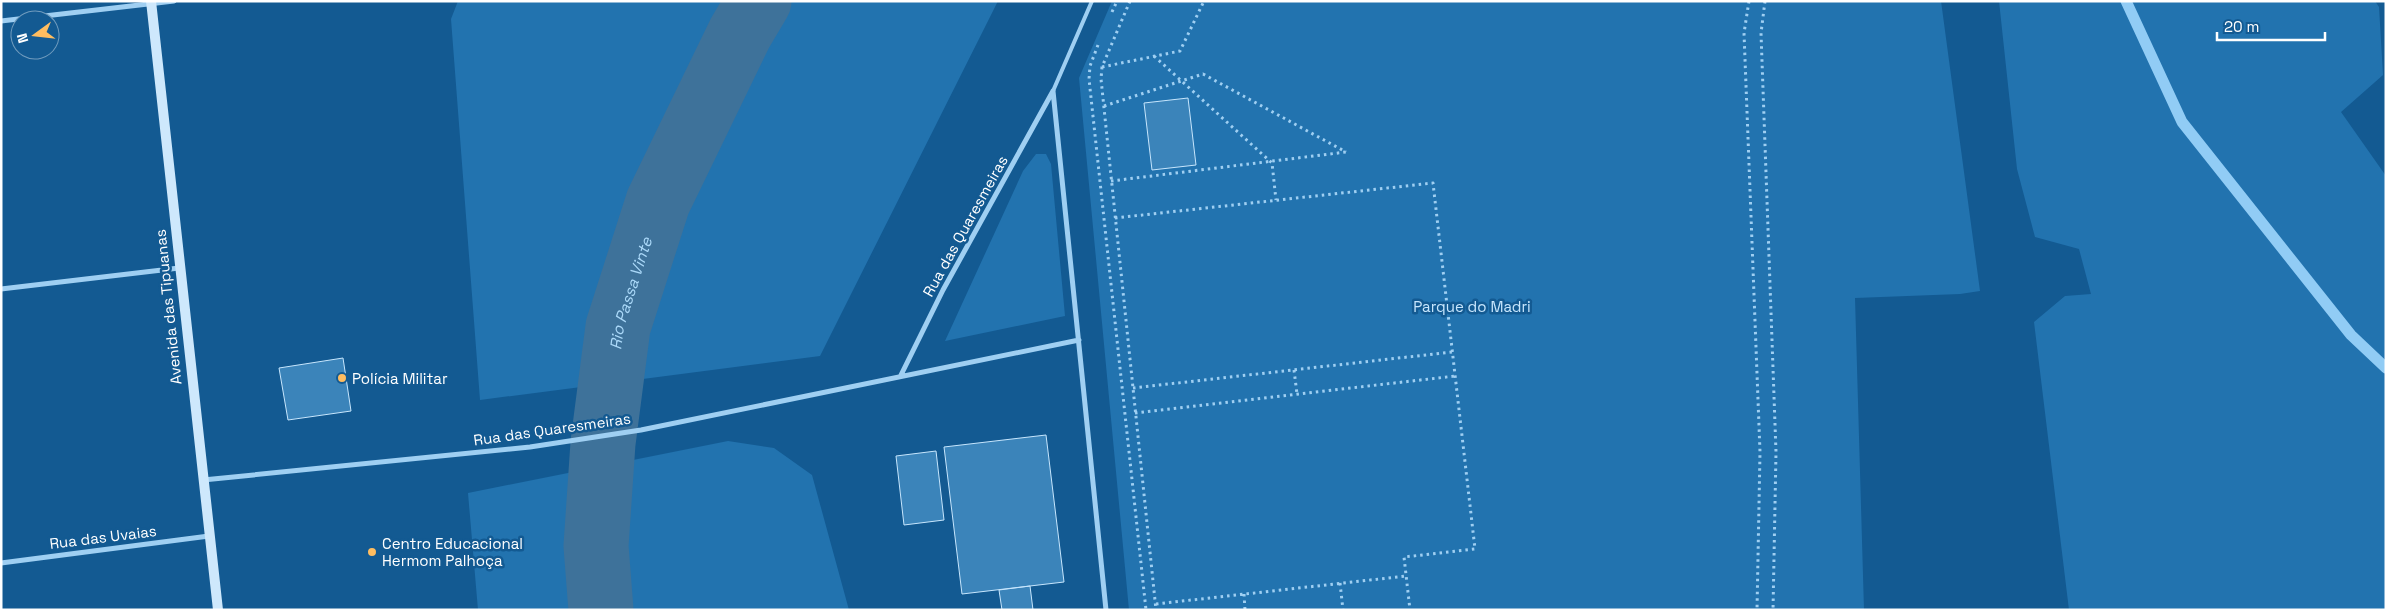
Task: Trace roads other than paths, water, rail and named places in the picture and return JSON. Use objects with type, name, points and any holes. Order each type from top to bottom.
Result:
[{"type":"main road","name":"Avenida das Tipuanas","points":[[151,3],[202,480],[218,610]]},
{"type":"street","points":[[1,21],[174,1]]},
{"type":"street","points":[[1053,91],[1106,610]]},
{"type":"street","name":"Rua das Quaresmeiras","points":[[901,375],[943,290],[1053,91]]},
{"type":"street","points":[[1,289],[179,268]]},
{"type":"street","name":"Rua das Quaresmeiras","points":[[202,480],[530,446],[641,430],[901,375],[1079,340]]},
{"type":"street","name":"Rua das Uvaias","points":[[1,563],[209,536]]},
{"type":"lane","points":[[1053,91],[1092,1]]},
{"type":"waterway","name":"Rio Passa Vinte","points":[[601,610],[596,546],[603,443],[618,327],[658,202],[740,33],[759,1]]},
{"type":"waterway","points":[[2126,1],[2182,122],[2351,335],[2386,368]]},
{"type":"place","name":"Polícia Militar","points":[[342,378]]},
{"type":"place","name":"Centro Educacional Hermom Palhoça","points":[[372,552]]},
{"type":"park label","name":"Parque do Madri","points":[[1472,306]]}]
